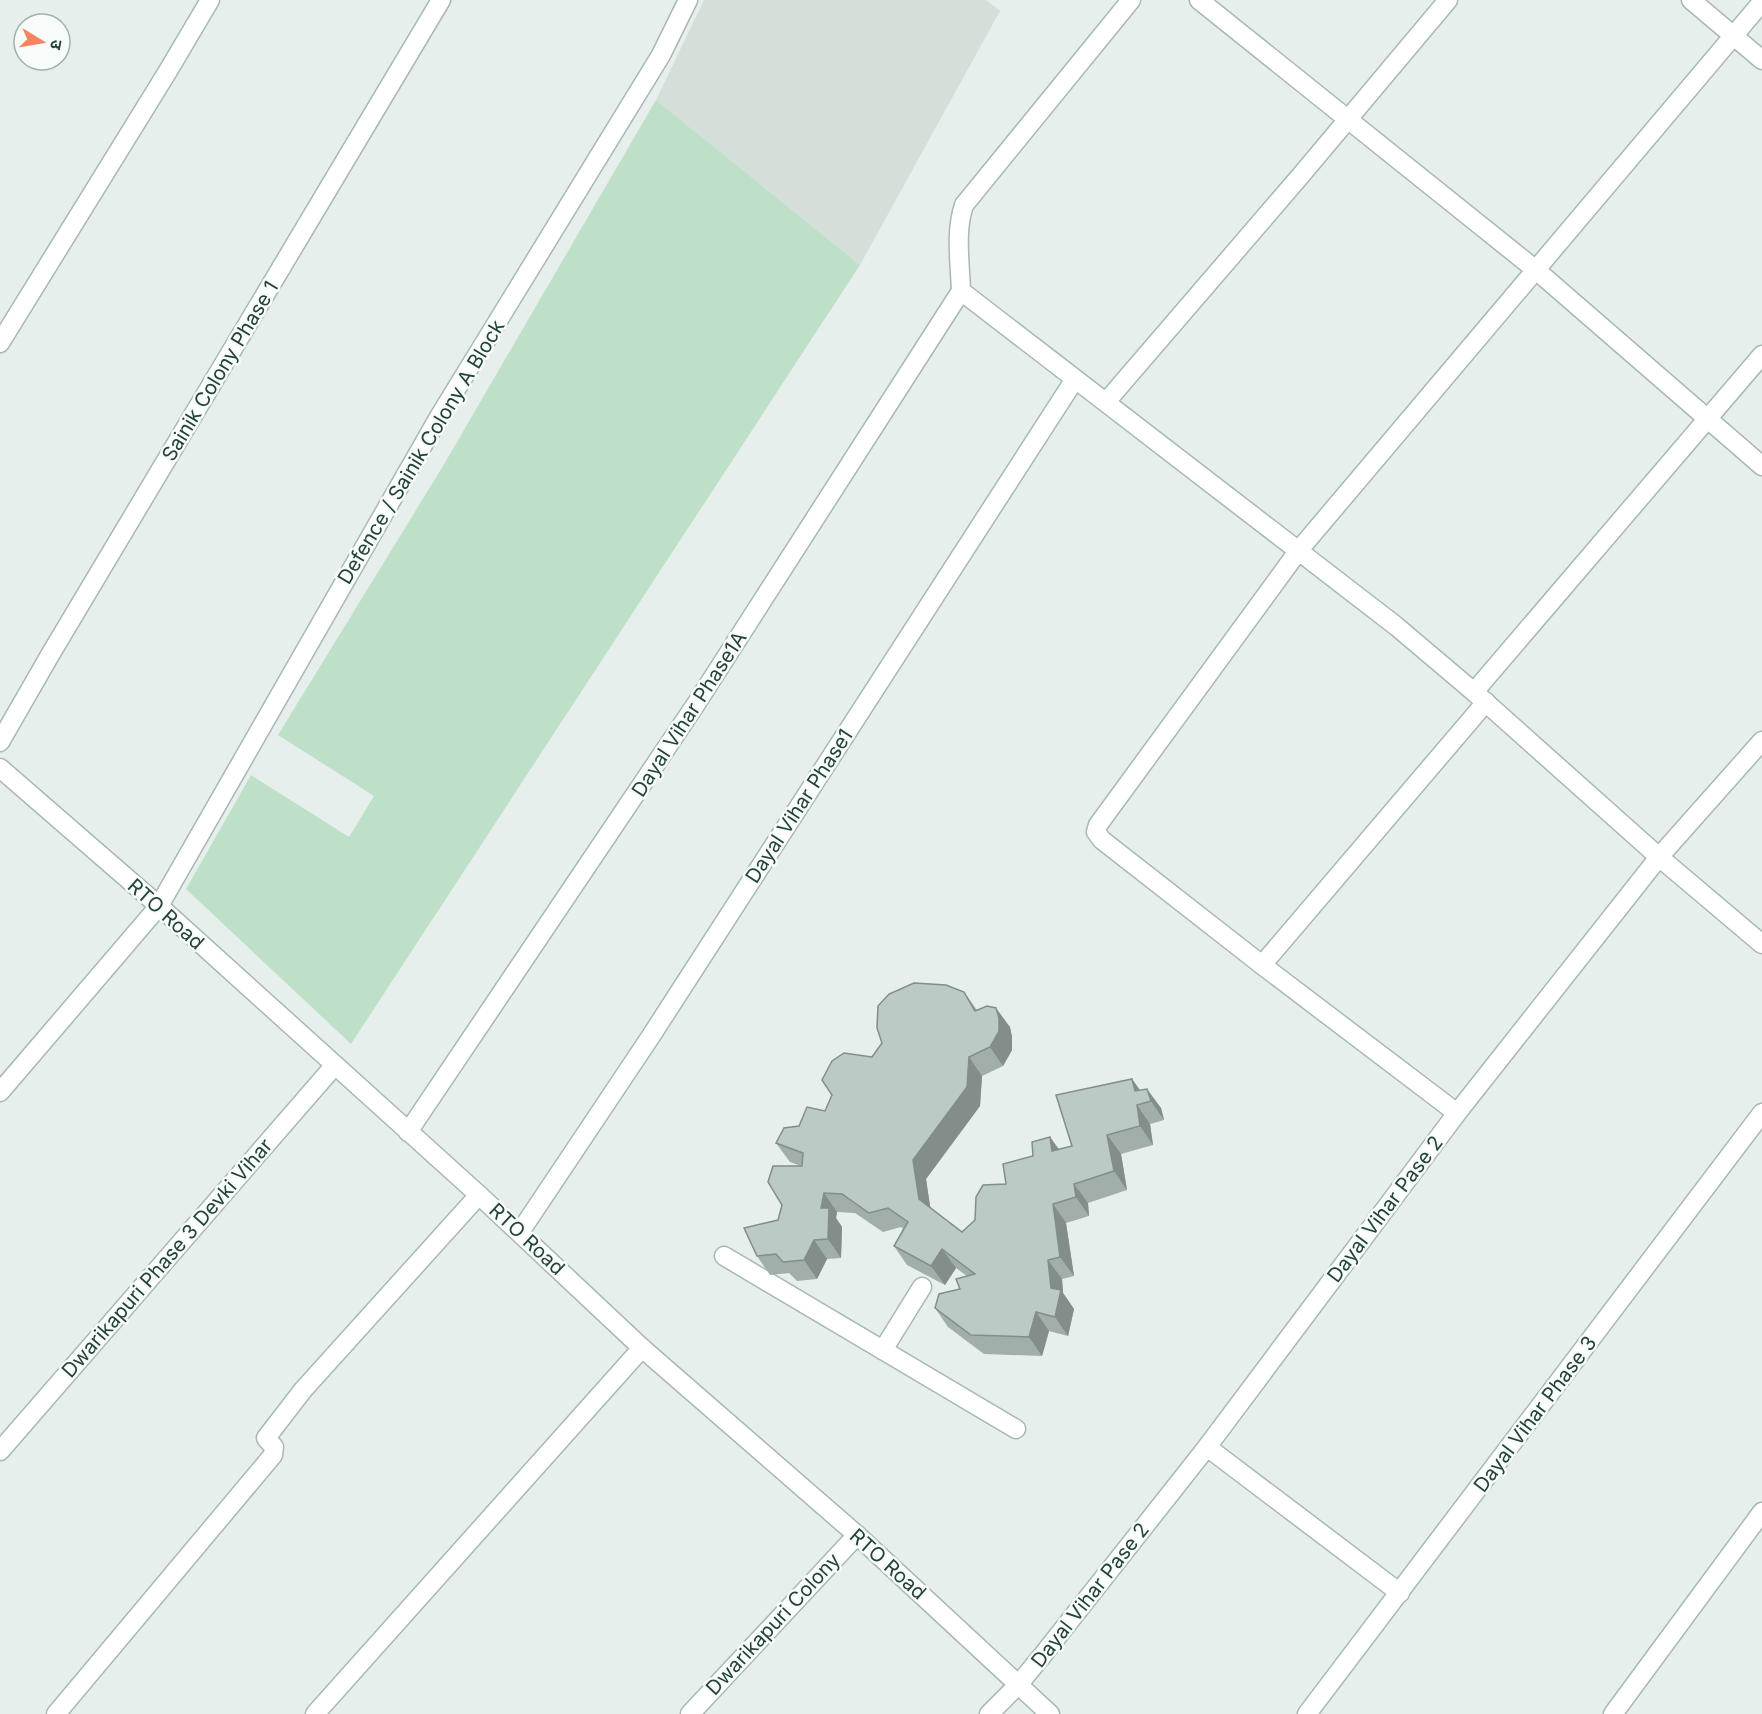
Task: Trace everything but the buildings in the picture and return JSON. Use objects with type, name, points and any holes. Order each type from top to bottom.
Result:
[{"type":"street","points":[[0,343],[210,0]]},
{"type":"street","name":"Sainik Colony Phase 1","points":[[0,742],[50,654],[441,0]]},
{"type":"street","name":"Defence / Sainik Colony A Block","points":[[0,1092],[159,906],[439,417],[661,55],[688,0]]},
{"type":"street","points":[[1131,0],[964,205],[959,219],[961,291],[1396,626],[1480,697],[1659,857],[1762,944]]},
{"type":"street","points":[[1199,0],[1536,270],[1762,466]]},
{"type":"street","points":[[1106,402],[1448,0]]},
{"type":"street","points":[[1691,0],[1762,60]]},
{"type":"street","points":[[1457,1113],[1102,840],[1096,832],[1098,825],[1299,550],[1762,2]]},
{"type":"street","name":"Dayal Vihar Phase1A","points":[[408,1132],[696,704],[961,291]]},
{"type":"street","points":[[1263,965],[1707,419],[1762,355]]},
{"type":"street","name":"Dayal Vihar Phase1","points":[[520,1232],[651,1036],[1075,379]]},
{"type":"street","name":"Dayal Vihar Pase 2","points":[[989,1714],[1018,1685],[1207,1447],[1457,1113],[1659,857],[1762,741]]},
{"type":"street","name":"RTO Road","points":[[0,768],[159,906],[520,1232],[642,1348],[856,1535],[1050,1714]]},
{"type":"street","name":"Dwarikapuri Phase 3 Devki Vihar","points":[[0,1451],[335,1065]]},
{"type":"street","name":"Dayal Vihar Phase 3","points":[[1307,1714],[1762,1113]]},
{"type":"street","points":[[57,1714],[273,1455],[274,1447],[266,1438],[303,1389],[479,1195]]},
{"type":"street","points":[[724,1256],[1016,1429]]},
{"type":"street","points":[[884,1350],[922,1287]]},
{"type":"street","points":[[315,1714],[642,1348]]},
{"type":"street","points":[[1207,1447],[1400,1593]]},
{"type":"street","points":[[1613,1714],[1762,1512]]},
{"type":"street","name":"Dwarikapuri Colony","points":[[690,1714],[856,1535]]},
{"type":"shaded area","points":[[704,0],[986,0],[1000,11],[860,265],[656,100]]},
{"type":"green space","points":[[656,100],[860,265],[351,1044],[186,889],[251,775],[349,837],[374,796],[278,735],[443,466]]}]
